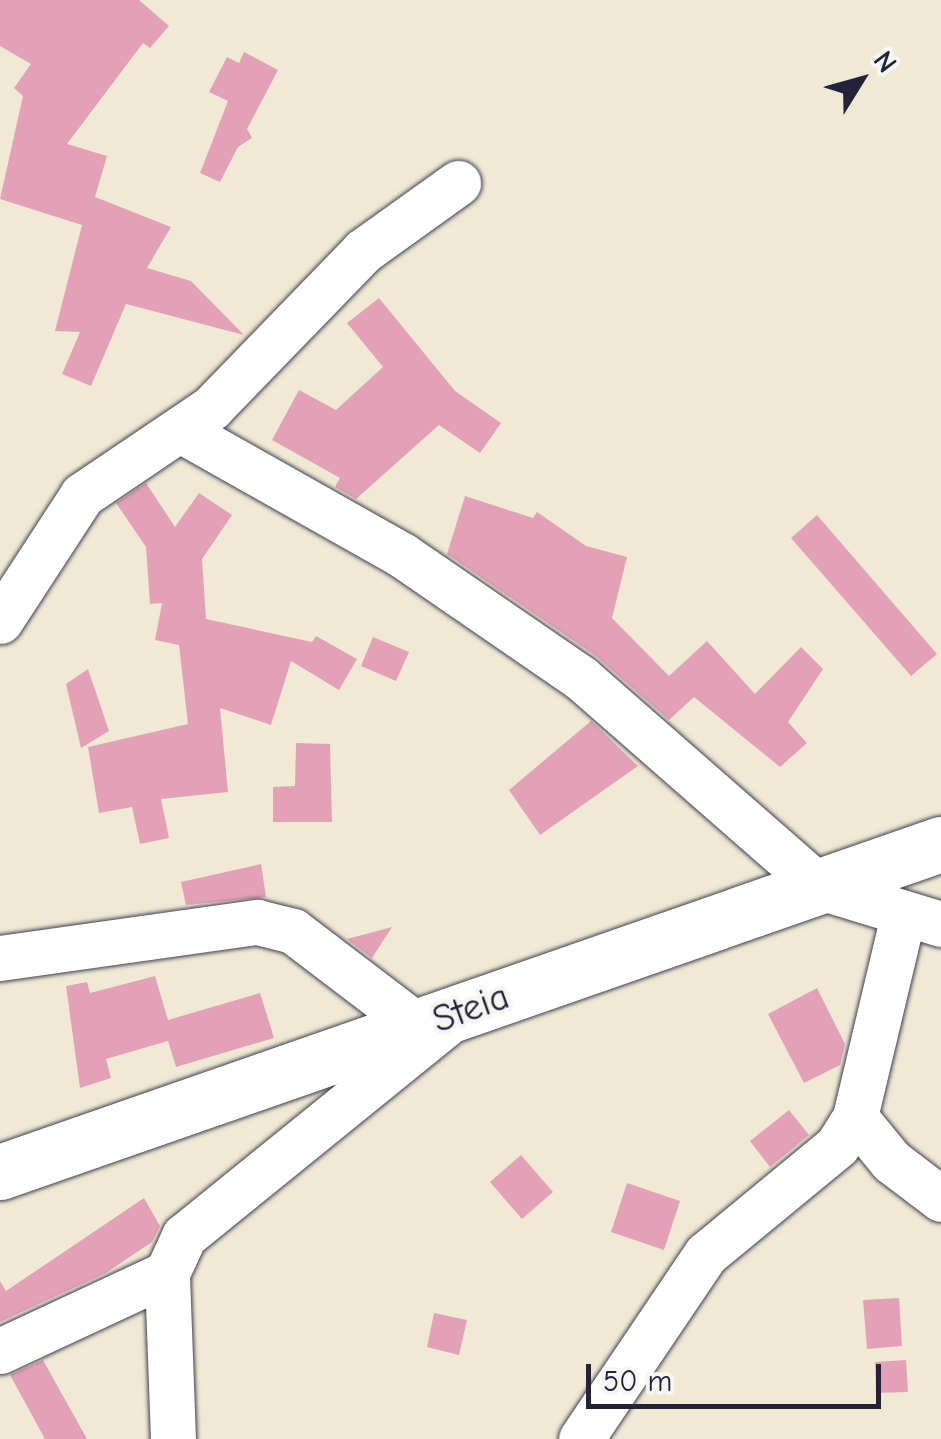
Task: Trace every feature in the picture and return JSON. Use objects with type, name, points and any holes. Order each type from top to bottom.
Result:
[{"type":"main road","name":"Steia","points":[[0,1172],[941,844]]},
{"type":"street","points":[[0,621],[82,496],[182,431],[308,314],[364,251],[458,184]]},
{"type":"street","points":[[182,431],[402,555],[581,678],[820,887],[922,920],[854,1117],[836,1146],[706,1254],[581,1439]]},
{"type":"street","points":[[0,958],[257,922],[293,931],[441,1019],[184,1236],[168,1273],[173,1439]]},
{"type":"street","points":[[854,1117],[891,1161],[941,1199]]},
{"type":"street","points":[[0,1351],[168,1273]]},
{"type":"building","points":[[0,0],[139,0],[169,26],[150,48],[143,43],[67,144],[107,156],[95,197],[171,227],[147,268],[191,281],[244,335],[126,304],[91,386],[62,374],[80,332],[55,331],[82,225],[0,199],[23,96],[14,88],[31,64],[0,46]]},
{"type":"building","points":[[244,52],[278,70],[247,129],[252,138],[238,147],[220,182],[200,173],[228,101],[209,92],[227,57],[239,63]]},
{"type":"building","points":[[379,298],[455,391],[501,423],[480,453],[439,425],[356,499],[335,487],[340,478],[272,440],[299,390],[336,410],[383,367],[347,323]]},
{"type":"building","points":[[146,483],[175,527],[199,493],[232,515],[202,559],[206,619],[312,642],[316,636],[357,659],[339,690],[291,661],[271,725],[220,708],[228,792],[161,799],[169,838],[140,844],[132,807],[99,813],[88,747],[188,724],[179,645],[155,640],[162,603],[150,604],[146,547],[116,503]]},
{"type":"building","points":[[465,496],[533,518],[537,512],[586,546],[627,557],[612,618],[669,676],[707,641],[755,694],[801,647],[823,669],[788,722],[807,743],[780,767],[694,697],[669,720],[596,656],[447,554]]},
{"type":"building","points":[[817,515],[937,654],[911,676],[791,538]]},
{"type":"building","points":[[373,637],[409,652],[396,681],[361,666]]},
{"type":"building","points":[[88,669],[109,731],[81,748],[66,684]]},
{"type":"building","points":[[591,721],[638,766],[540,835],[509,790]]},
{"type":"building","points":[[296,743],[330,744],[332,822],[273,822],[273,787],[295,786]]},
{"type":"building","points":[[261,864],[266,897],[186,905],[181,882]]},
{"type":"building","points":[[392,927],[372,958],[347,939]]},
{"type":"building","points":[[155,976],[168,1020],[260,993],[274,1038],[176,1067],[168,1041],[106,1059],[111,1078],[80,1088],[66,986],[87,982],[90,993]]},
{"type":"building","points":[[817,988],[845,1044],[840,1065],[804,1083],[768,1014]]},
{"type":"building","points":[[789,1110],[809,1135],[770,1167],[750,1141]]},
{"type":"building","points":[[521,1155],[553,1192],[522,1219],[490,1182]]},
{"type":"building","points":[[627,1183],[680,1201],[664,1250],[611,1232]]},
{"type":"building","points":[[144,1198],[160,1226],[152,1242],[106,1273],[0,1322],[0,1281],[6,1291]]},
{"type":"building","points":[[899,1298],[902,1346],[867,1349],[863,1300]]},
{"type":"building","points":[[434,1313],[467,1320],[459,1355],[427,1347]]},
{"type":"building","points":[[43,1360],[87,1439],[45,1439],[10,1375]]},
{"type":"building","points":[[906,1360],[908,1392],[876,1393],[875,1362]]}]
